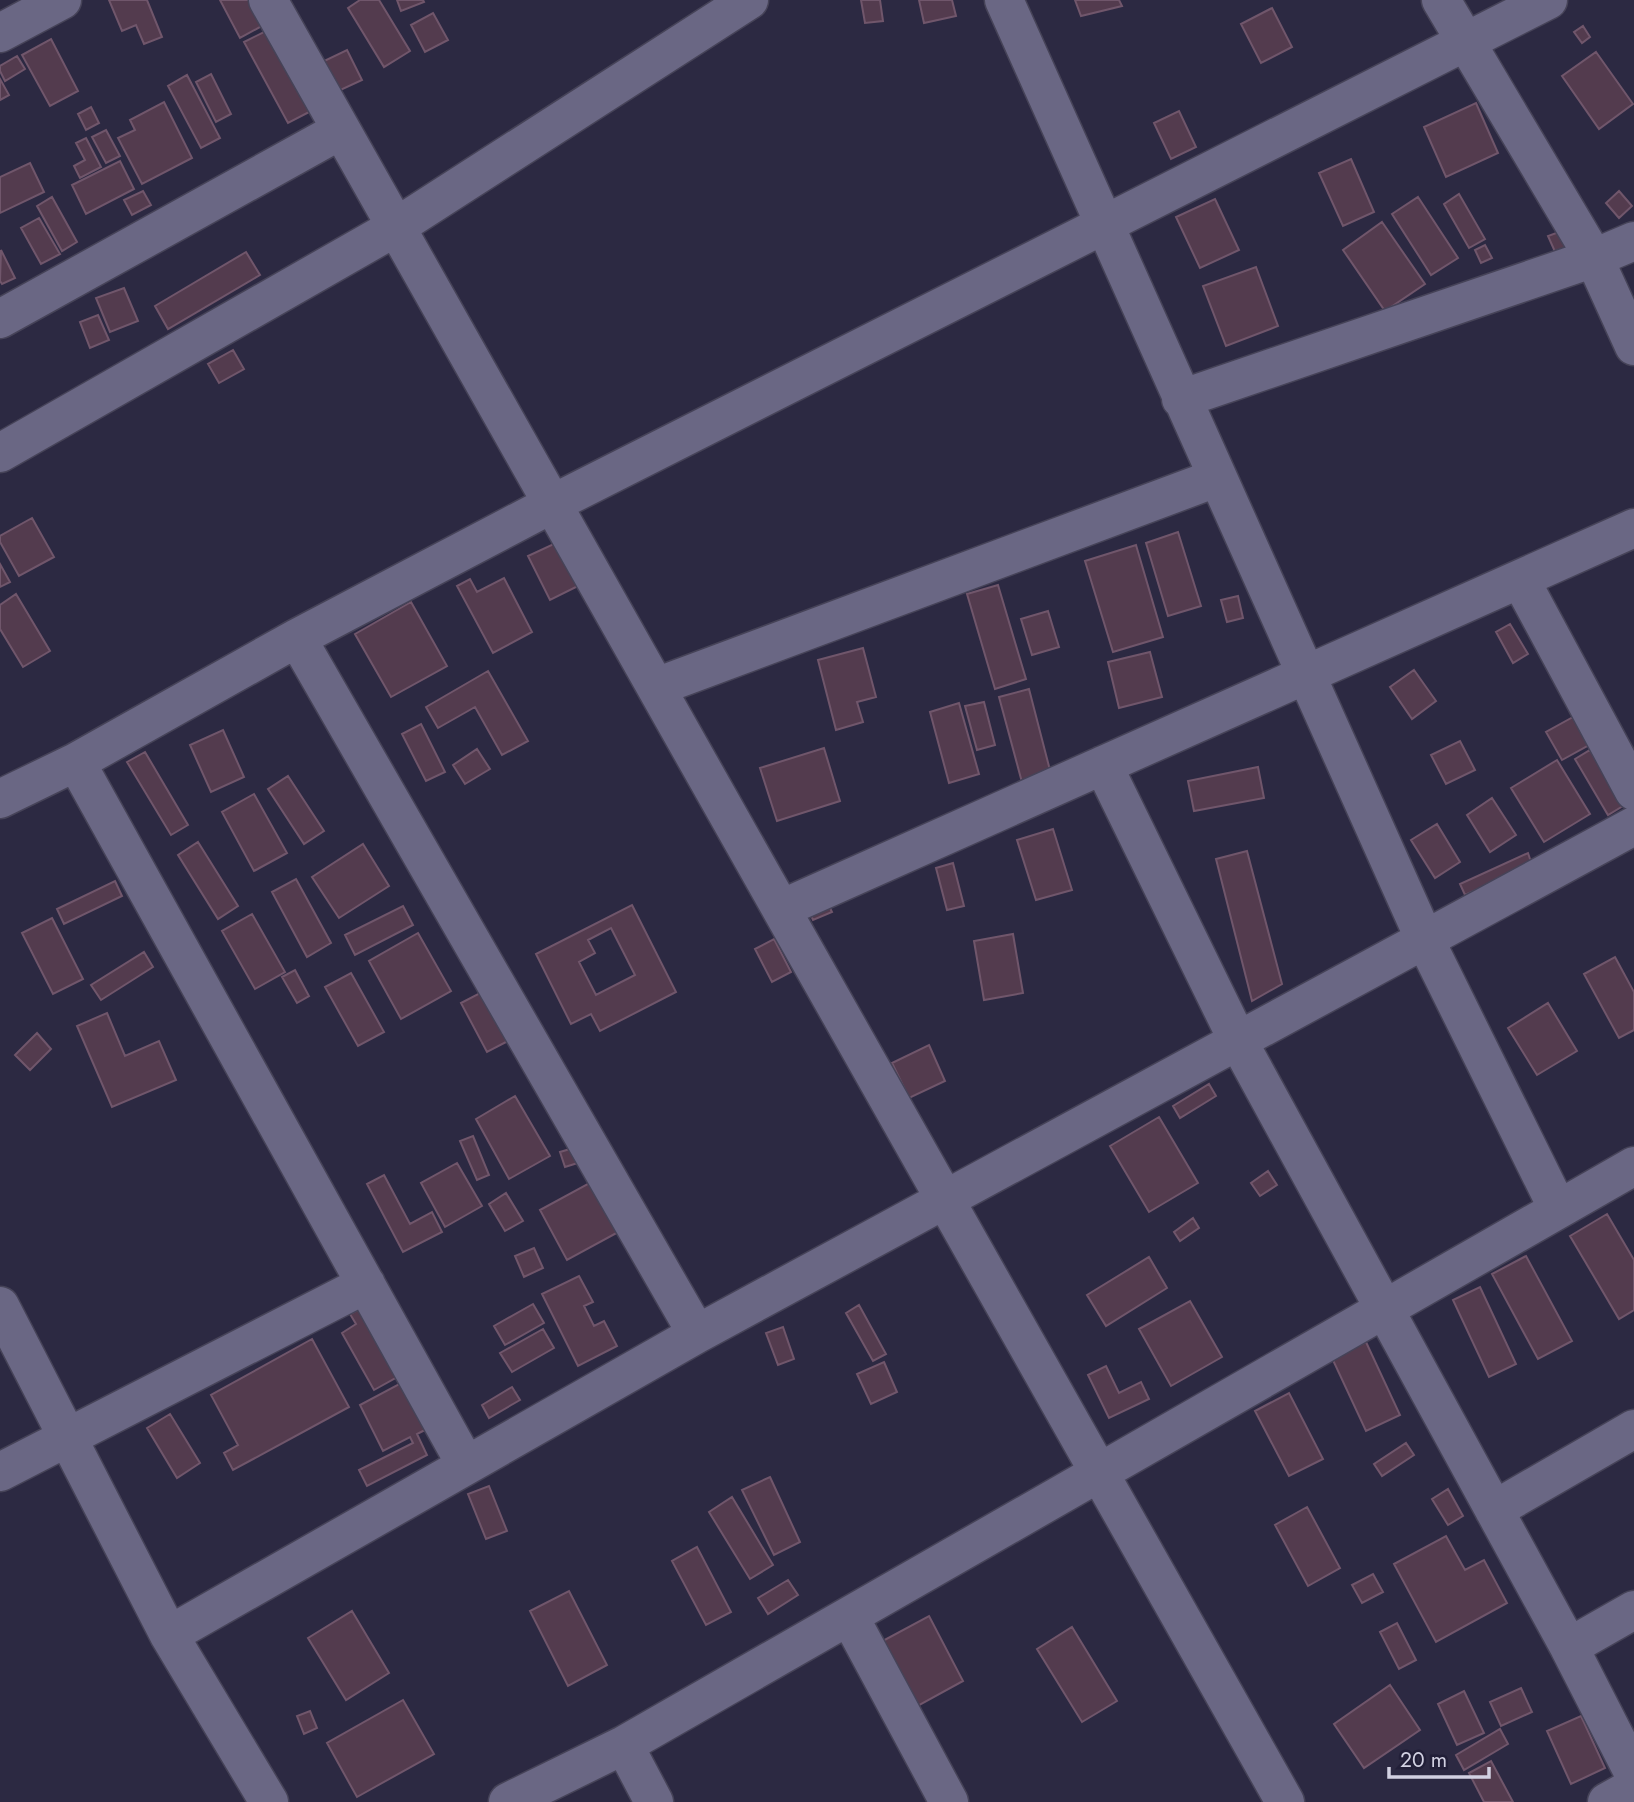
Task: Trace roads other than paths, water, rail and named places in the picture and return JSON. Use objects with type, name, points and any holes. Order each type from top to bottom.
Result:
[{"type":"street","points":[[0,33],[62,0]]},
{"type":"street","points":[[268,0],[1285,1802]]},
{"type":"street","points":[[0,453],[396,227],[749,0]]},
{"type":"street","points":[[1004,0],[1425,940],[1558,1209]]},
{"type":"street","points":[[1441,0],[1594,258],[1634,346]]},
{"type":"street","points":[[0,799],[76,762],[296,638],[552,504],[1548,0]]},
{"type":"street","points":[[0,319],[341,130]]},
{"type":"street","points":[[1181,400],[1594,258],[1634,241]]},
{"type":"street","points":[[656,687],[1216,478]]},
{"type":"street","points":[[781,909],[1634,528]]},
{"type":"street","points":[[1520,579],[1634,791]]},
{"type":"street","points":[[296,638],[697,1334]]},
{"type":"street","points":[[76,762],[466,1465]]},
{"type":"street","points":[[1103,765],[1238,1041],[1569,1647],[1634,1774]]},
{"type":"street","points":[[169,1634],[697,1334],[1634,826]]},
{"type":"street","points":[[508,1802],[624,1745],[1634,1166]]},
{"type":"street","points":[[0,1472],[366,1284]]},
{"type":"street","points":[[0,1306],[169,1634],[269,1802]]},
{"type":"street","points":[[1494,1510],[1634,1429]]},
{"type":"street","points":[[1569,1647],[1634,1610]]},
{"type":"street","points":[[849,1616],[949,1802]]},
{"type":"street","points":[[624,1745],[654,1802]]},
{"type":"street","points":[[1607,1802],[1634,1787]]}]
